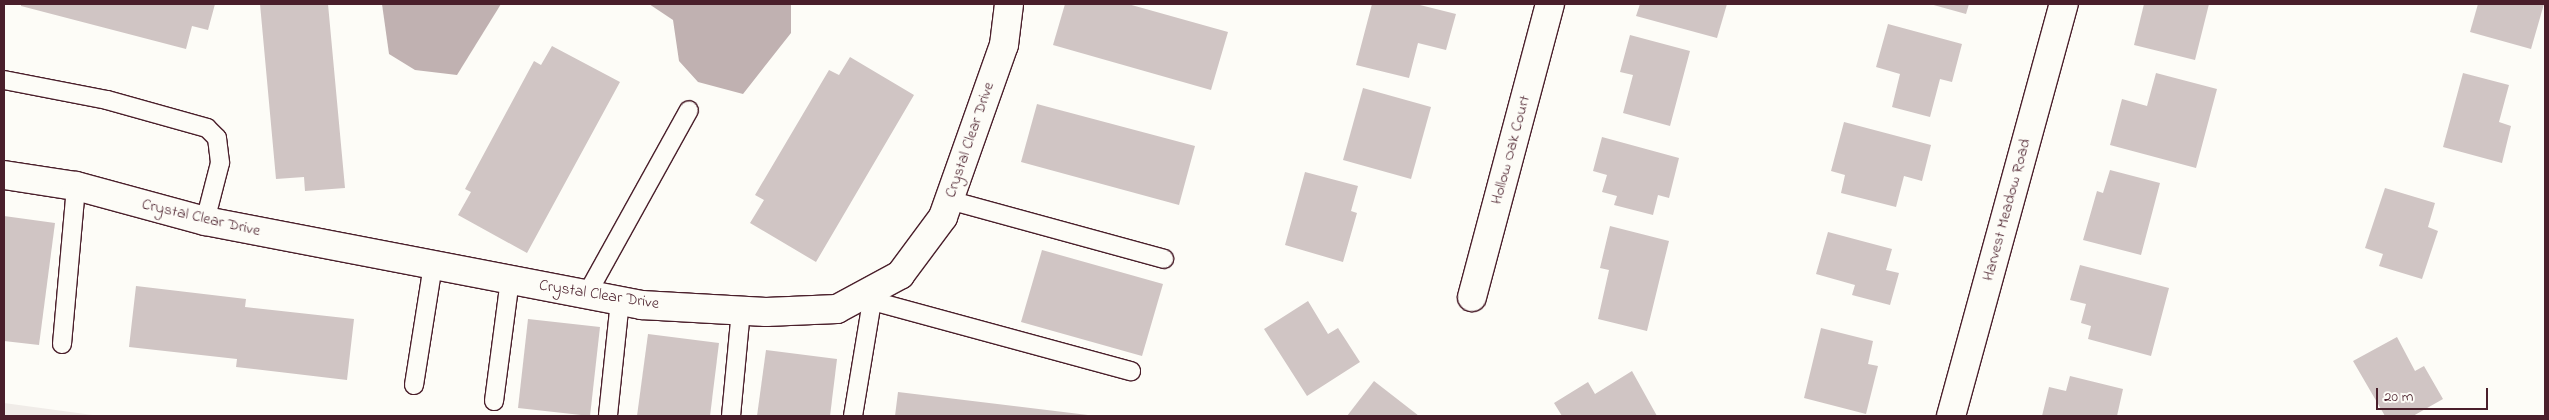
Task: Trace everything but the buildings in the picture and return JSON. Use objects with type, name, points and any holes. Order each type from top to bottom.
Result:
[{"type":"street","name":"Crystal Clear Drive","points":[[4,175],[76,186],[205,221],[620,301],[741,311],[837,309],[865,299],[900,275],[943,218],[1004,46],[1010,4]]},
{"type":"street","name":"Hollow Oak Court","points":[[1472,297],[1550,4]]},
{"type":"street","name":"Harvest Meadow Road","points":[[1951,416],[2064,4]]},
{"type":"lane","points":[[4,80],[107,100],[207,128],[217,138],[220,163],[205,221]]},
{"type":"lane","points":[[587,294],[689,110]]},
{"type":"lane","points":[[62,344],[76,186]]},
{"type":"lane","points":[[949,200],[1164,259]]},
{"type":"lane","points":[[414,385],[433,265]]},
{"type":"lane","points":[[494,401],[510,280]]},
{"type":"lane","points":[[853,416],[865,299],[1130,372]]},
{"type":"lane","points":[[608,415],[620,301]]},
{"type":"lane","points":[[730,416],[741,311]]},
{"type":"shaded area","points":[[382,4],[501,4],[457,75],[415,70],[389,54]]},
{"type":"shaded area","points":[[649,4],[791,4],[791,33],[743,94],[698,82],[679,61],[673,20]]},
{"type":"shaded area","points":[[4,403],[100,416],[4,416]]}]
